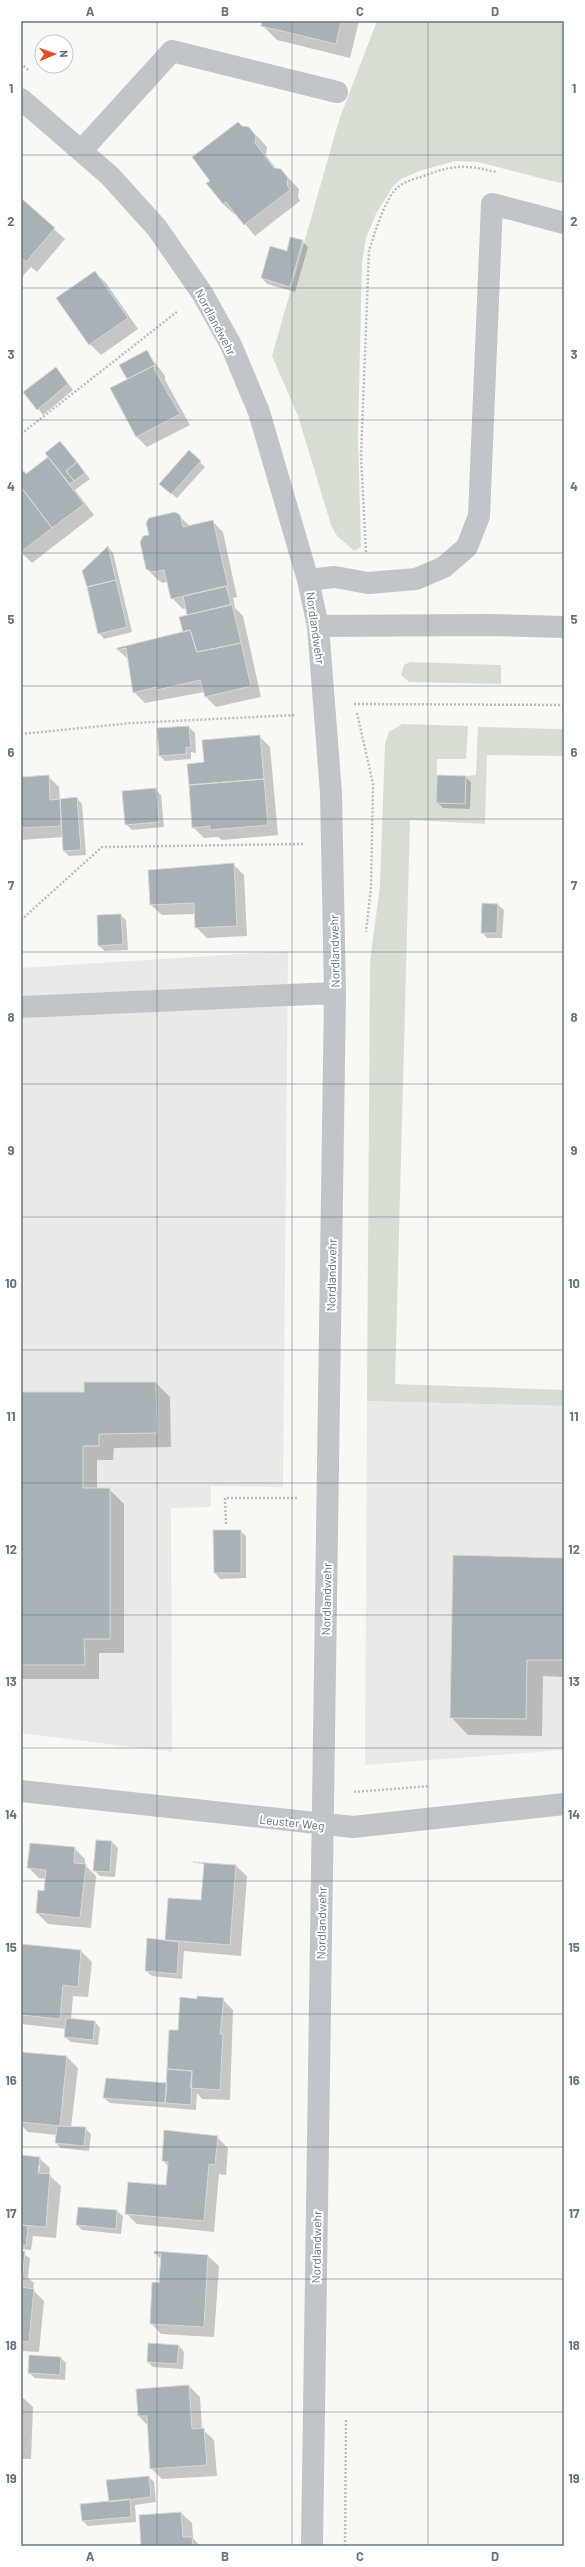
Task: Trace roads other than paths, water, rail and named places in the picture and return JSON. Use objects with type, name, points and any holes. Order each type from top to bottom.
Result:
[{"type":"street","points":[[81,151],[172,51],[337,92]]},
{"type":"street","name":"Nordlandwehr","points":[[21,99],[110,176],[157,228],[202,292],[231,345],[259,412],[308,580],[318,626],[326,709],[335,993],[312,2546]]},
{"type":"street","points":[[308,580],[335,577],[368,583],[416,579],[444,567],[467,547],[479,516],[492,204],[564,222]]},
{"type":"street","points":[[318,626],[487,625],[564,627]]},
{"type":"street","points":[[21,1007],[335,993]]},
{"type":"street","name":"Leuster Weg","points":[[21,1791],[322,1825],[353,1827],[564,1804]]}]
